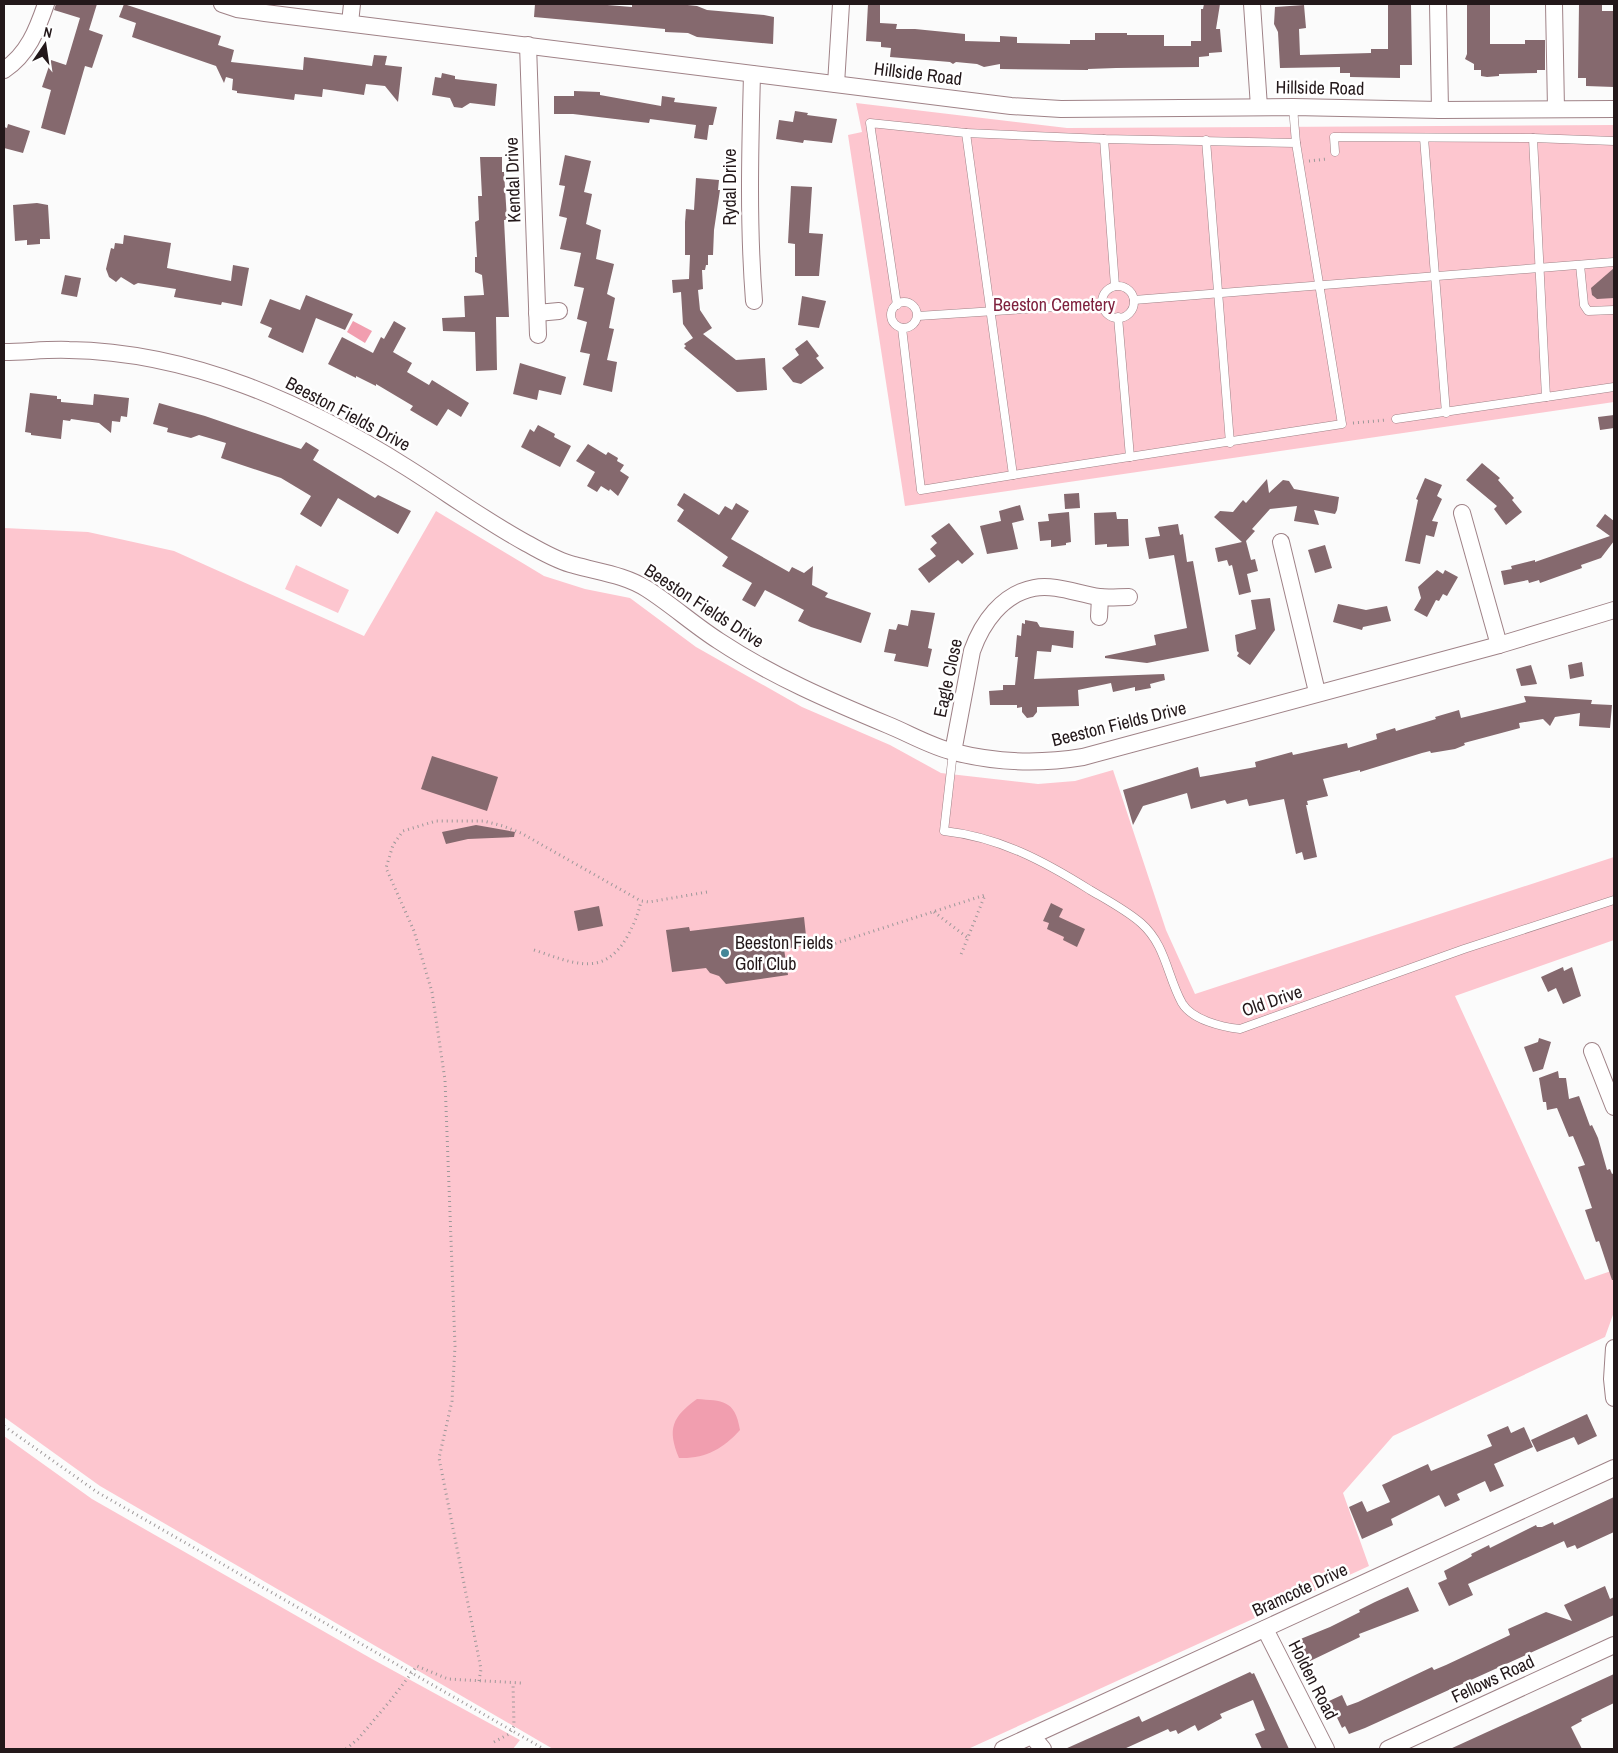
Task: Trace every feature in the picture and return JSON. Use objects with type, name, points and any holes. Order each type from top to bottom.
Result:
[{"type":"street","points":[[4,70],[12,65],[29,44],[37,30],[46,4]]},
{"type":"street","name":"Hillside Road","points":[[222,4],[237,9],[1011,106],[1061,109],[1259,107],[1440,110],[1614,109]]},
{"type":"street","points":[[350,23],[352,4]]},
{"type":"street","points":[[836,84],[841,4]]},
{"type":"street","points":[[1252,4],[1259,107]]},
{"type":"street","points":[[1438,4],[1440,110]]},
{"type":"street","points":[[1554,4],[1556,109]]},
{"type":"street","name":"Kendal Drive","points":[[528,45],[538,336]]},
{"type":"street","name":"Rydal Drive","points":[[752,74],[748,185],[754,302]]},
{"type":"street","points":[[537,313],[559,311]]},
{"type":"street","name":"Beeston Fields Drive","points":[[4,352],[68,350],[117,354],[201,370],[251,386],[296,407],[403,466],[470,509],[549,555],[570,564],[631,581],[647,589],[720,642],[767,670],[832,702],[953,752],[1018,762],[1046,763],[1083,757],[1317,692],[1499,645],[1614,610]]},
{"type":"street","points":[[1462,514],[1499,645]]},
{"type":"street","points":[[1281,542],[1317,692]]},
{"type":"street","name":"Eagle Close","points":[[953,752],[972,651],[977,636],[997,608],[1017,593],[1035,588],[1057,589],[1100,597],[1129,596]]},
{"type":"street","points":[[1100,597],[1100,617]]},
{"type":"street","points":[[1592,1050],[1614,1107]]},
{"type":"street","points":[[1614,1348],[1612,1379],[1614,1398]]},
{"type":"street","name":"Bramcote Drive","points":[[1003,1749],[1614,1468]]},
{"type":"street","name":"Holden Road","points":[[1265,1628],[1326,1749]]},
{"type":"street","name":"Fellows Road","points":[[1388,1749],[1614,1645]]},
{"type":"street","points":[[1032,1736],[1043,1749]]},
{"type":"lane","points":[[902,328],[921,490],[1342,424],[1296,143],[1293,107]]},
{"type":"lane","points":[[897,305],[870,123],[966,133],[1104,139],[1296,143]]},
{"type":"lane","points":[[966,133],[1013,476]]},
{"type":"lane","points":[[1335,152],[1334,137],[1533,138],[1614,141]]},
{"type":"lane","points":[[1424,138],[1446,412]]},
{"type":"lane","points":[[1533,138],[1546,397]]},
{"type":"lane","points":[[1104,139],[1116,286]]},
{"type":"lane","points":[[1206,140],[1230,443]]},
{"type":"lane","points":[[1134,300],[1614,262]]},
{"type":"lane","points":[[1580,265],[1584,305],[1588,311],[1614,310]]},
{"type":"lane","points":[[1116,286],[1130,291],[1134,300],[1132,309],[1127,315],[1118,317],[1106,314],[1102,304],[1102,299],[1108,289],[1116,286]]},
{"type":"lane","points":[[904,302],[912,304],[918,316],[916,322],[909,328],[902,328],[898,327],[892,320],[892,310],[904,302]]},
{"type":"lane","points":[[918,316],[1102,304]]},
{"type":"lane","points":[[1118,317],[1130,457]]},
{"type":"lane","points":[[1396,419],[1614,387]]},
{"type":"lane","name":"Old Drive","points":[[953,752],[944,831],[972,834],[1018,849],[1116,906],[1141,924],[1156,939],[1165,956],[1183,1004],[1196,1016],[1231,1028],[1240,1029],[1464,949],[1614,900]]},
{"type":"path","points":[[1300,162],[1332,158],[1335,152]]},
{"type":"path","points":[[1342,424],[1396,419]]},
{"type":"path","points":[[479,1681],[481,1669],[439,1458],[452,1401],[455,1346],[445,1080],[432,992],[414,931],[386,868],[388,856],[402,831],[436,821],[484,821],[521,833],[640,901],[649,902],[708,892]]},
{"type":"path","points":[[821,948],[985,895],[960,958]]},
{"type":"path","points":[[534,950],[572,962],[604,962],[619,950],[638,916],[640,901]]},
{"type":"path","points":[[933,912],[968,938]]},
{"type":"path","points":[[4,1426],[97,1492],[544,1749]]},
{"type":"path","points":[[346,1749],[358,1739],[417,1666],[448,1679],[522,1683]]},
{"type":"path","points":[[494,1742],[509,1734],[514,1726],[513,1683]]},
{"type":"green space","name":"Beeston Cemetery","points":[[856,103],[1067,128],[1614,125],[1614,402],[905,506],[848,135],[862,132]]},
{"type":"green space","points":[[436,511],[544,576],[585,589],[630,598],[696,647],[802,707],[890,745],[941,773],[1038,784],[1075,781],[1113,770],[1166,930],[1195,994],[1614,857],[1614,940],[1455,996],[1585,1280],[1614,1270],[1614,1312],[1605,1337],[1393,1436],[1343,1493],[1369,1566],[968,1749],[553,1749],[100,1486],[4,1417],[4,528],[88,532],[174,551],[364,636]]},
{"type":"green space","points":[[296,565],[349,590],[338,613],[285,589]]},
{"type":"green space","points":[[4,1436],[92,1499],[372,1659],[520,1740],[513,1749],[4,1749]]},
{"type":"shaded area","points":[[353,321],[372,331],[365,343],[347,332]]},
{"type":"shaded area","points":[[697,1399],[714,1400],[731,1407],[735,1412],[740,1430],[727,1443],[713,1452],[697,1457],[679,1458],[673,1439],[674,1424],[682,1412]]},
{"type":"building","points":[[56,4],[97,4],[89,30],[103,35],[92,68],[85,66],[65,135],[41,128],[51,90],[42,87],[51,60],[66,65],[80,18],[54,10]]},
{"type":"building","points":[[124,4],[221,36],[218,45],[234,50],[231,62],[303,70],[304,57],[372,66],[374,55],[387,56],[385,65],[402,67],[398,102],[385,86],[366,84],[364,95],[323,89],[322,97],[295,94],[294,100],[237,93],[237,91],[232,90],[233,79],[226,77],[224,83],[216,66],[132,37],[136,23],[119,17]]},
{"type":"building","points":[[535,4],[595,4],[632,7],[632,4],[678,4],[697,6],[707,10],[764,15],[774,17],[773,44],[697,37],[688,33],[665,32],[665,29],[534,17]]},
{"type":"building","points":[[868,4],[880,4],[880,23],[897,24],[896,29],[965,34],[965,41],[1000,42],[1000,36],[1017,37],[1017,43],[1070,44],[1070,40],[1095,40],[1095,33],[1127,33],[1127,35],[1164,35],[1164,46],[1191,46],[1191,41],[1201,41],[1201,9],[1203,9],[1204,4],[1220,4],[1216,29],[1220,29],[1222,52],[1209,53],[1209,56],[1199,57],[1199,67],[1088,70],[1000,69],[1000,64],[984,67],[977,64],[956,62],[953,64],[950,62],[890,57],[891,48],[881,47],[881,42],[866,41]]},
{"type":"building","points":[[1388,4],[1411,4],[1412,65],[1400,65],[1400,78],[1350,77],[1350,73],[1340,73],[1340,67],[1280,68],[1278,32],[1274,24],[1275,7],[1304,5],[1306,28],[1299,29],[1300,55],[1371,53],[1371,49],[1388,49]]},
{"type":"building","points":[[1467,4],[1490,4],[1490,44],[1525,44],[1525,40],[1545,40],[1545,70],[1537,70],[1537,73],[1481,76],[1481,70],[1474,70],[1474,64],[1465,59],[1467,54]]},
{"type":"building","points":[[1579,4],[1602,4],[1602,11],[1614,11],[1614,87],[1586,86],[1586,78],[1578,78]]},
{"type":"building","points":[[442,73],[455,76],[455,79],[497,84],[495,106],[470,103],[462,108],[454,107],[450,98],[432,95],[435,77],[441,78]]},
{"type":"building","points":[[574,91],[600,92],[600,95],[661,106],[662,96],[675,98],[674,102],[717,107],[713,125],[709,125],[707,140],[694,138],[696,125],[650,119],[649,123],[573,114],[554,114],[554,96],[574,96]]},
{"type":"building","points":[[795,111],[808,113],[807,115],[837,119],[832,143],[804,140],[803,143],[776,139],[779,120],[793,122]]},
{"type":"building","points":[[8,124],[30,131],[23,153],[4,148],[4,127],[7,128]]},
{"type":"building","points":[[565,155],[591,161],[584,192],[592,194],[586,224],[601,230],[596,259],[614,264],[607,294],[615,298],[609,328],[614,329],[607,360],[617,362],[612,392],[583,385],[590,354],[580,352],[587,322],[577,319],[584,288],[574,286],[581,253],[560,249],[567,218],[559,216],[565,186],[559,185]]},
{"type":"building","points":[[480,157],[502,157],[507,220],[504,220],[509,317],[496,317],[497,370],[476,371],[475,332],[443,331],[442,318],[465,317],[464,296],[484,295],[482,275],[475,272],[475,257],[477,257],[475,222],[479,220],[478,196],[482,196]]},
{"type":"building","points":[[696,178],[719,180],[718,190],[720,190],[714,230],[713,255],[708,255],[708,265],[706,265],[705,270],[702,270],[703,289],[698,290],[700,310],[712,328],[703,334],[736,360],[765,358],[767,390],[737,392],[684,348],[686,346],[684,344],[693,338],[683,324],[681,292],[673,293],[672,280],[689,279],[690,255],[685,255],[685,222],[686,209],[694,210]]},
{"type":"building","points":[[791,186],[812,187],[809,233],[823,234],[819,276],[795,276],[795,244],[788,243]]},
{"type":"building","points":[[37,203],[48,205],[50,239],[40,239],[40,244],[27,245],[27,240],[15,241],[13,205]]},
{"type":"building","points":[[124,235],[171,243],[167,268],[231,281],[233,265],[249,268],[242,306],[222,302],[221,305],[174,297],[176,289],[138,283],[134,285],[121,277],[116,282],[109,277],[106,269],[111,248],[114,249],[115,243],[123,244]]},
{"type":"building","points":[[1614,268],[1614,298],[1597,299],[1592,295],[1591,288]]},
{"type":"building","points":[[65,275],[81,278],[77,297],[61,294]]},
{"type":"building","points":[[306,295],[353,314],[345,330],[316,318],[303,353],[268,337],[272,328],[260,323],[270,299],[300,310]]},
{"type":"building","points":[[802,296],[826,301],[819,328],[798,325]]},
{"type":"building","points":[[394,321],[406,328],[393,352],[412,363],[407,372],[429,385],[432,380],[469,403],[461,417],[448,409],[437,426],[410,410],[413,406],[376,384],[376,386],[356,376],[356,378],[328,364],[342,337],[373,353],[381,337],[384,339]]},
{"type":"building","points":[[807,340],[819,356],[816,358],[824,368],[801,384],[793,382],[782,368],[799,355],[795,349]]},
{"type":"building","points":[[520,363],[566,377],[561,395],[539,390],[537,400],[513,394]]},
{"type":"building","points":[[30,393],[57,396],[57,399],[61,399],[61,402],[93,405],[94,394],[129,398],[127,417],[121,416],[120,422],[112,421],[111,433],[99,423],[71,419],[70,421],[63,420],[61,439],[31,435],[31,433],[25,432]]},
{"type":"building","points":[[159,403],[205,416],[301,449],[306,442],[319,450],[313,460],[375,498],[378,495],[411,511],[398,534],[338,498],[321,527],[300,514],[311,496],[281,478],[221,458],[226,443],[199,435],[191,438],[167,432],[168,428],[153,424]]},
{"type":"building","points":[[1614,415],[1614,428],[1600,430],[1598,417]]},
{"type":"building","points":[[538,425],[555,434],[554,437],[571,446],[560,467],[521,447],[530,429],[534,432]]},
{"type":"building","points":[[588,444],[606,455],[608,452],[618,458],[617,461],[624,465],[620,471],[629,477],[618,496],[610,489],[609,491],[601,486],[597,492],[587,486],[595,472],[576,461]]},
{"type":"building","points":[[1482,463],[1500,478],[1498,480],[1514,498],[1512,500],[1522,512],[1506,525],[1494,509],[1497,506],[1466,480]]},
{"type":"building","points":[[1425,478],[1442,485],[1437,496],[1442,499],[1432,521],[1438,522],[1434,537],[1426,535],[1420,564],[1405,561],[1418,500],[1416,499]]},
{"type":"building","points":[[1267,479],[1269,493],[1283,480],[1289,481],[1294,489],[1339,497],[1337,510],[1335,514],[1314,510],[1319,525],[1294,521],[1297,506],[1270,509],[1252,529],[1255,531],[1246,541],[1251,560],[1255,559],[1258,571],[1247,574],[1251,592],[1239,595],[1232,565],[1229,566],[1227,560],[1218,562],[1215,548],[1242,542],[1214,517],[1220,511],[1233,512],[1243,500],[1246,503]]},
{"type":"building","points":[[684,493],[719,515],[725,506],[732,510],[736,503],[749,511],[731,539],[789,572],[792,567],[804,573],[813,566],[812,585],[828,593],[825,597],[871,613],[861,643],[798,621],[804,610],[765,590],[755,607],[742,600],[752,583],[722,566],[728,557],[677,521],[684,510],[677,505]]},
{"type":"building","points":[[1079,493],[1080,508],[1065,509],[1064,494]]},
{"type":"building","points":[[1020,505],[1024,520],[1012,523],[1018,549],[987,554],[980,526],[1001,521],[999,511]]},
{"type":"building","points":[[1069,512],[1071,542],[1066,543],[1066,545],[1051,547],[1051,540],[1040,541],[1038,522],[1049,521],[1048,514]]},
{"type":"building","points":[[1116,512],[1117,519],[1128,519],[1129,546],[1107,547],[1107,544],[1095,545],[1094,513]]},
{"type":"building","points":[[1605,514],[1614,521],[1614,541],[1601,558],[1581,565],[1582,568],[1540,583],[1539,580],[1529,583],[1528,580],[1504,585],[1501,571],[1512,569],[1511,566],[1535,560],[1535,562],[1610,536],[1596,526]]},
{"type":"building","points":[[949,523],[974,554],[962,564],[958,560],[929,583],[918,569],[936,556],[930,549],[937,543],[931,536]]},
{"type":"building","points":[[1178,524],[1180,535],[1183,534],[1187,562],[1193,561],[1209,651],[1147,663],[1105,658],[1105,656],[1156,645],[1154,635],[1187,628],[1174,555],[1149,559],[1145,538],[1160,536],[1158,527]]},
{"type":"building","points":[[1325,545],[1332,568],[1315,573],[1308,550]]},
{"type":"building","points":[[1437,570],[1443,574],[1445,570],[1458,577],[1447,596],[1443,594],[1439,601],[1436,600],[1427,617],[1414,610],[1421,598],[1418,587]]},
{"type":"building","points":[[1270,598],[1275,630],[1250,665],[1237,656],[1239,653],[1237,651],[1235,635],[1256,629],[1251,600]]},
{"type":"building","points":[[1338,604],[1366,610],[1387,606],[1391,621],[1363,627],[1362,630],[1333,622]]},
{"type":"building","points":[[911,610],[935,613],[928,648],[932,649],[928,667],[894,661],[896,654],[884,652],[889,629],[896,630],[898,624],[908,626]]},
{"type":"building","points":[[1025,620],[1037,622],[1040,627],[1074,631],[1073,648],[1052,645],[1051,652],[1037,651],[1034,679],[1164,674],[1165,680],[1150,684],[1151,688],[1135,691],[1135,687],[1113,692],[1111,683],[1078,690],[1079,706],[1037,707],[1037,712],[1033,717],[1027,718],[1022,712],[1022,707],[1017,708],[1017,705],[990,705],[989,691],[1003,690],[1003,685],[1015,685],[1018,657],[1015,657],[1017,635],[1021,636],[1022,623],[1025,624]]},
{"type":"building","points":[[1582,662],[1584,676],[1570,679],[1568,665]]},
{"type":"building","points":[[1531,665],[1537,684],[1521,686],[1516,669]]},
{"type":"building","points":[[1524,696],[1592,700],[1591,704],[1612,705],[1610,728],[1579,726],[1580,713],[1555,717],[1550,726],[1543,719],[1519,723],[1520,728],[1464,743],[1465,745],[1455,749],[1431,753],[1430,751],[1360,772],[1360,770],[1323,779],[1328,796],[1307,801],[1308,805],[1306,805],[1317,857],[1304,860],[1302,852],[1296,854],[1284,799],[1249,806],[1247,799],[1227,804],[1225,800],[1191,809],[1187,793],[1143,806],[1133,825],[1123,790],[1198,767],[1200,777],[1256,767],[1255,762],[1292,752],[1293,755],[1347,743],[1348,748],[1377,739],[1376,734],[1395,728],[1396,731],[1459,710],[1461,718],[1526,702]]},
{"type":"building","points":[[432,756],[498,777],[487,811],[421,789]]},
{"type":"building","points":[[476,825],[515,832],[514,837],[468,839],[446,844],[442,832]]},
{"type":"building","points":[[1051,903],[1063,909],[1059,917],[1085,929],[1077,947],[1063,940],[1064,937],[1047,929],[1049,923],[1043,921]]},
{"type":"building","points":[[599,906],[603,926],[578,931],[574,911]]},
{"type":"building","name":"Beeston Fields Golf Club","points":[[804,917],[807,945],[784,949],[788,975],[726,984],[719,976],[710,973],[706,968],[672,972],[666,930],[689,927],[690,931]]},
{"type":"building","points":[[1563,967],[1564,971],[1572,967],[1581,996],[1563,1004],[1556,988],[1548,992],[1541,977]]},
{"type":"building","points":[[1539,1038],[1551,1042],[1543,1069],[1533,1072],[1524,1047],[1538,1042]]},
{"type":"building","points":[[1558,1071],[1559,1078],[1566,1078],[1569,1099],[1579,1096],[1590,1126],[1592,1125],[1598,1138],[1607,1170],[1610,1169],[1612,1174],[1614,1173],[1614,1280],[1612,1280],[1599,1241],[1596,1242],[1585,1210],[1592,1208],[1578,1167],[1585,1165],[1573,1136],[1569,1137],[1557,1108],[1547,1110],[1546,1102],[1543,1102],[1539,1078]]},
{"type":"building","points":[[1587,1414],[1597,1436],[1578,1445],[1574,1437],[1537,1452],[1531,1440]]},
{"type":"building","points":[[1508,1426],[1511,1433],[1524,1427],[1533,1447],[1494,1464],[1504,1486],[1490,1492],[1485,1481],[1457,1494],[1460,1500],[1445,1507],[1439,1495],[1391,1519],[1393,1525],[1362,1539],[1349,1507],[1362,1501],[1367,1512],[1390,1502],[1382,1485],[1428,1464],[1431,1471],[1492,1446],[1487,1435]]},
{"type":"building","points":[[1614,1497],[1614,1532],[1577,1549],[1575,1545],[1567,1548],[1564,1541],[1468,1584],[1473,1595],[1449,1606],[1438,1583],[1447,1579],[1444,1571],[1489,1545],[1490,1548],[1536,1525],[1537,1527],[1542,1527],[1553,1522],[1554,1525]]},
{"type":"building","points":[[1605,1586],[1610,1599],[1614,1597],[1614,1615],[1365,1728],[1349,1734],[1345,1726],[1342,1728],[1329,1701],[1342,1695],[1347,1706],[1358,1702],[1432,1667],[1434,1670],[1510,1635],[1508,1629],[1546,1612],[1572,1621],[1564,1605]]},
{"type":"building","points":[[1408,1587],[1419,1611],[1359,1634],[1360,1637],[1308,1662],[1298,1640],[1330,1627],[1360,1612],[1359,1610]]},
{"type":"building","points":[[1250,1672],[1254,1673],[1289,1749],[1262,1749],[1255,1734],[1265,1730],[1253,1700],[1220,1714],[1222,1718],[1198,1731],[1195,1725],[1178,1734],[1176,1730],[1170,1732],[1168,1729],[1124,1749],[1065,1749],[1139,1716],[1142,1722]]},
{"type":"building","points":[[1614,1674],[1614,1703],[1581,1719],[1582,1721],[1571,1727],[1582,1749],[1450,1749]]},
{"type":"place","name":"Beeston Fields Golf Club","points":[[725,953]]}]
